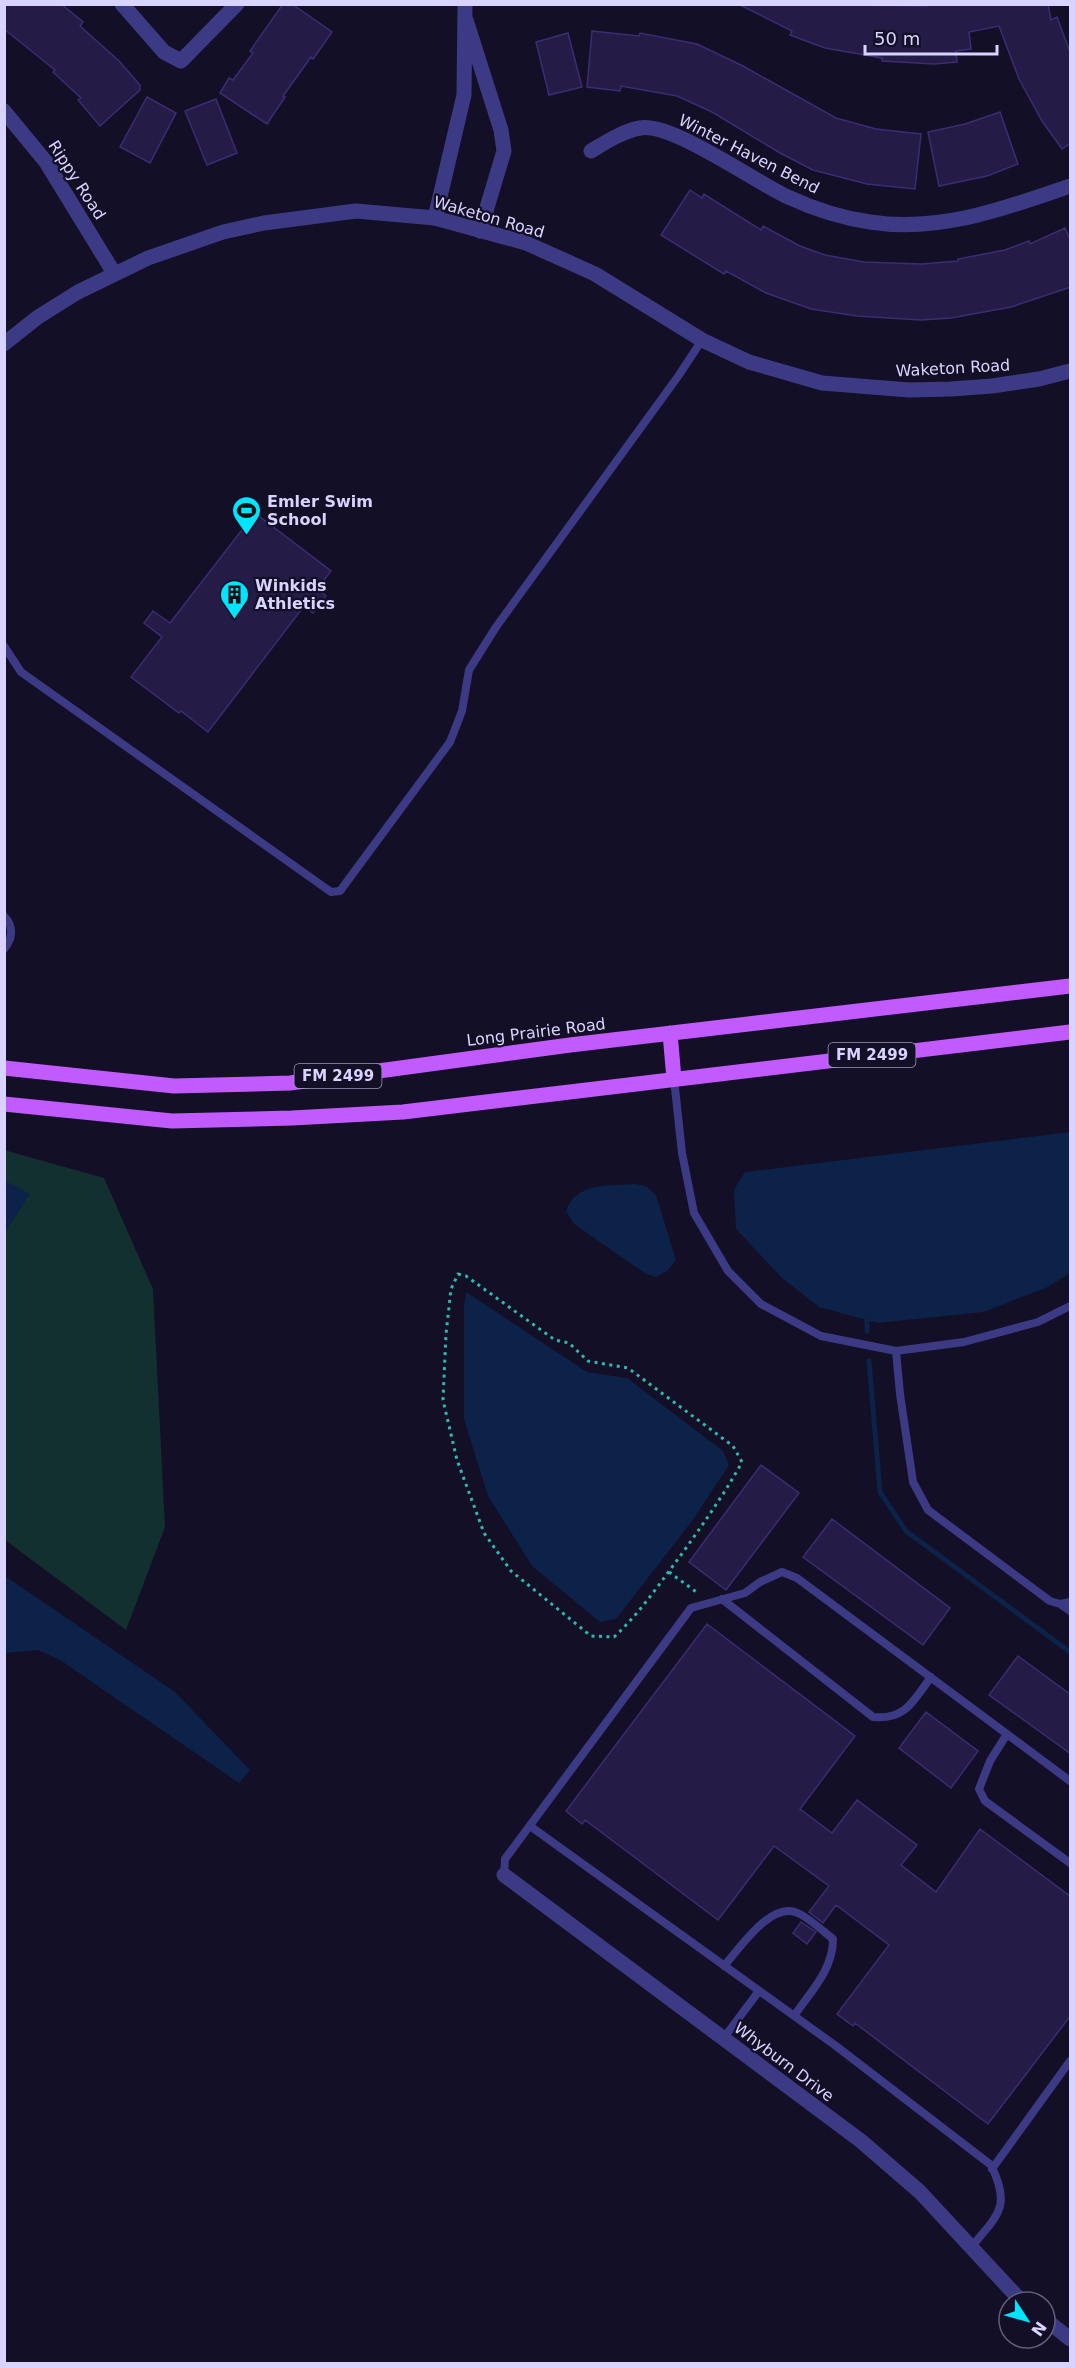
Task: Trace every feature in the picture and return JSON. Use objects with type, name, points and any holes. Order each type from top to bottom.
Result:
[{"type":"main road","name":"Long Prairie Road","points":[[4,1068],[174,1086],[290,1083],[670,1033],[1071,986]]},
{"type":"main road","name":"FM 2499","points":[[4,1104],[172,1121],[403,1112],[1071,1032]]},
{"type":"main road","points":[[670,1033],[674,1079]]},
{"type":"street","points":[[122,4],[164,52],[181,61],[237,4]]},
{"type":"street","points":[[435,218],[464,94],[466,12]]},
{"type":"street","points":[[466,12],[501,130],[504,151],[480,231]]},
{"type":"street","name":"Rippy Road","points":[[4,111],[46,162],[114,273]]},
{"type":"street","name":"Winter Haven Bend","points":[[591,151],[618,136],[642,128],[662,130],[702,149],[786,196],[830,213],[872,222],[915,225],[961,220],[991,213],[1071,186]]},
{"type":"street","name":"Waketon Road","points":[[4,344],[38,317],[114,273],[148,258],[223,232],[264,223],[356,211],[435,218],[526,243],[595,274],[702,340],[749,362],[822,383],[909,390],[992,386],[1039,379],[1071,371]]},
{"type":"street","name":"Whyburn Drive","points":[[504,1875],[861,2142],[920,2192],[1011,2290]]},
{"type":"street","points":[[1057,2328],[1071,2339]]},
{"type":"lane","points":[[4,646],[21,672],[331,892],[340,891],[450,741],[462,711],[469,670],[496,627],[702,340]]},
{"type":"lane","points":[[4,916],[10,921],[12,933],[4,949]]},
{"type":"lane","points":[[674,1079],[682,1153],[694,1212],[728,1270],[761,1304],[821,1336],[896,1351],[964,1342],[1038,1322],[1071,1306]]},
{"type":"lane","points":[[896,1351],[913,1482],[928,1510],[1050,1601],[1071,1611]]},
{"type":"lane","points":[[504,1875],[505,1859],[691,1608],[745,1593],[760,1582],[782,1572],[797,1578],[1071,1781]]},
{"type":"lane","points":[[722,1599],[873,1717],[890,1718],[899,1714],[911,1704],[931,1677]]},
{"type":"lane","points":[[1060,1604],[1071,1602]]},
{"type":"lane","points":[[1007,1734],[990,1761],[979,1789],[985,1801],[1071,1863]]},
{"type":"lane","points":[[530,1826],[873,2074],[992,2169],[1000,2184],[999,2207],[996,2218],[972,2246]]},
{"type":"lane","points":[[724,1966],[769,1917],[780,1912],[796,1912],[833,1939],[833,1954],[829,1966],[794,2016]]},
{"type":"lane","points":[[723,2039],[759,1991]]},
{"type":"lane","points":[[992,2169],[1071,2061]]},
{"type":"path","points":[[458,1274],[466,1276],[555,1340],[569,1343],[588,1362],[628,1368],[733,1446],[742,1462],[726,1492],[669,1572],[630,1622],[614,1636],[591,1636],[511,1571],[504,1562],[484,1533],[457,1460],[443,1400],[449,1300],[458,1274]]},
{"type":"path","points":[[669,1572],[711,1603]]},
{"type":"green space","points":[[4,1150],[104,1178],[153,1289],[165,1527],[126,1630],[5,1540]]},
{"type":"water","points":[[1070,1132],[1070,1273],[1048,1287],[983,1312],[878,1323],[819,1307],[781,1277],[736,1229],[734,1190],[745,1172]]},
{"type":"water","points":[[5,1181],[30,1194],[5,1233]]},
{"type":"water","points":[[635,1184],[646,1186],[656,1195],[676,1260],[667,1271],[656,1277],[646,1274],[574,1224],[566,1211],[577,1195],[585,1190],[594,1187]]},
{"type":"water","points":[[466,1292],[587,1372],[627,1378],[723,1451],[729,1465],[692,1521],[616,1619],[600,1622],[532,1566],[488,1496],[464,1419]]},
{"type":"water","points":[[5,1576],[175,1692],[250,1770],[239,1783],[60,1660],[38,1650],[5,1653]]},
{"type":"building","points":[[4,4],[61,4],[83,22],[80,26],[119,61],[140,85],[140,90],[100,126],[78,100],[81,98],[53,72],[55,70],[4,29]]},
{"type":"building","points":[[283,4],[292,4],[332,32],[283,96],[285,97],[267,124],[220,93],[229,78],[233,80],[253,53],[250,51]]},
{"type":"building","points":[[738,4],[927,6],[927,4],[1048,4],[1051,20],[1057,17],[1071,55],[1071,143],[1062,149],[1042,121],[1019,79],[999,26],[969,32],[971,49],[956,51],[957,62],[934,64],[882,61],[882,58],[825,48],[790,35],[792,31]]},
{"type":"building","points":[[592,31],[639,36],[640,33],[697,44],[743,66],[836,118],[876,129],[921,134],[915,189],[867,184],[813,170],[712,112],[677,96],[621,86],[620,91],[587,87]]},
{"type":"building","points":[[568,33],[582,87],[549,95],[536,42]]},
{"type":"building","points":[[147,97],[176,113],[150,163],[120,147]]},
{"type":"building","points":[[216,99],[237,153],[207,165],[185,111]]},
{"type":"building","points":[[1000,112],[1018,164],[987,176],[939,186],[928,132],[965,124]]},
{"type":"building","points":[[690,190],[702,198],[704,194],[761,230],[763,226],[800,246],[825,255],[864,262],[922,264],[958,261],[958,259],[1005,250],[1029,241],[1030,244],[1065,228],[1071,242],[1071,287],[1011,307],[951,318],[921,320],[857,316],[811,309],[766,293],[726,271],[724,274],[661,235]]},
{"type":"building","name":"Winkids Athletics","points":[[255,513],[331,571],[317,589],[326,596],[313,613],[304,606],[208,732],[131,677],[162,637],[144,623],[153,611],[170,623]]},
{"type":"building","points":[[761,1465],[799,1493],[726,1590],[689,1562]]},
{"type":"building","points":[[832,1519],[950,1608],[923,1645],[803,1557]]},
{"type":"building","points":[[707,1624],[855,1736],[800,1809],[832,1833],[857,1800],[917,1845],[901,1865],[936,1892],[980,1829],[1071,1897],[1071,2015],[988,2124],[855,2023],[853,2026],[837,2014],[889,1945],[836,1905],[823,1923],[809,1912],[829,1886],[774,1846],[718,1920],[585,1820],[582,1824],[566,1811]]},
{"type":"building","points":[[1018,1656],[1071,1695],[1071,1754],[989,1695]]},
{"type":"building","points":[[926,1712],[978,1751],[951,1788],[899,1748]]},
{"type":"building","points":[[801,1922],[816,1932],[807,1944],[793,1933]]},
{"type":"waterway","points":[[867,1320],[867,1331]]},
{"type":"waterway","points":[[869,1361],[880,1492],[906,1531],[1070,1652]]},
{"type":"place","name":"Emler Swim School","points":[[246,536]]},
{"type":"place","name":"Winkids Athletics","points":[[234,620]]}]
